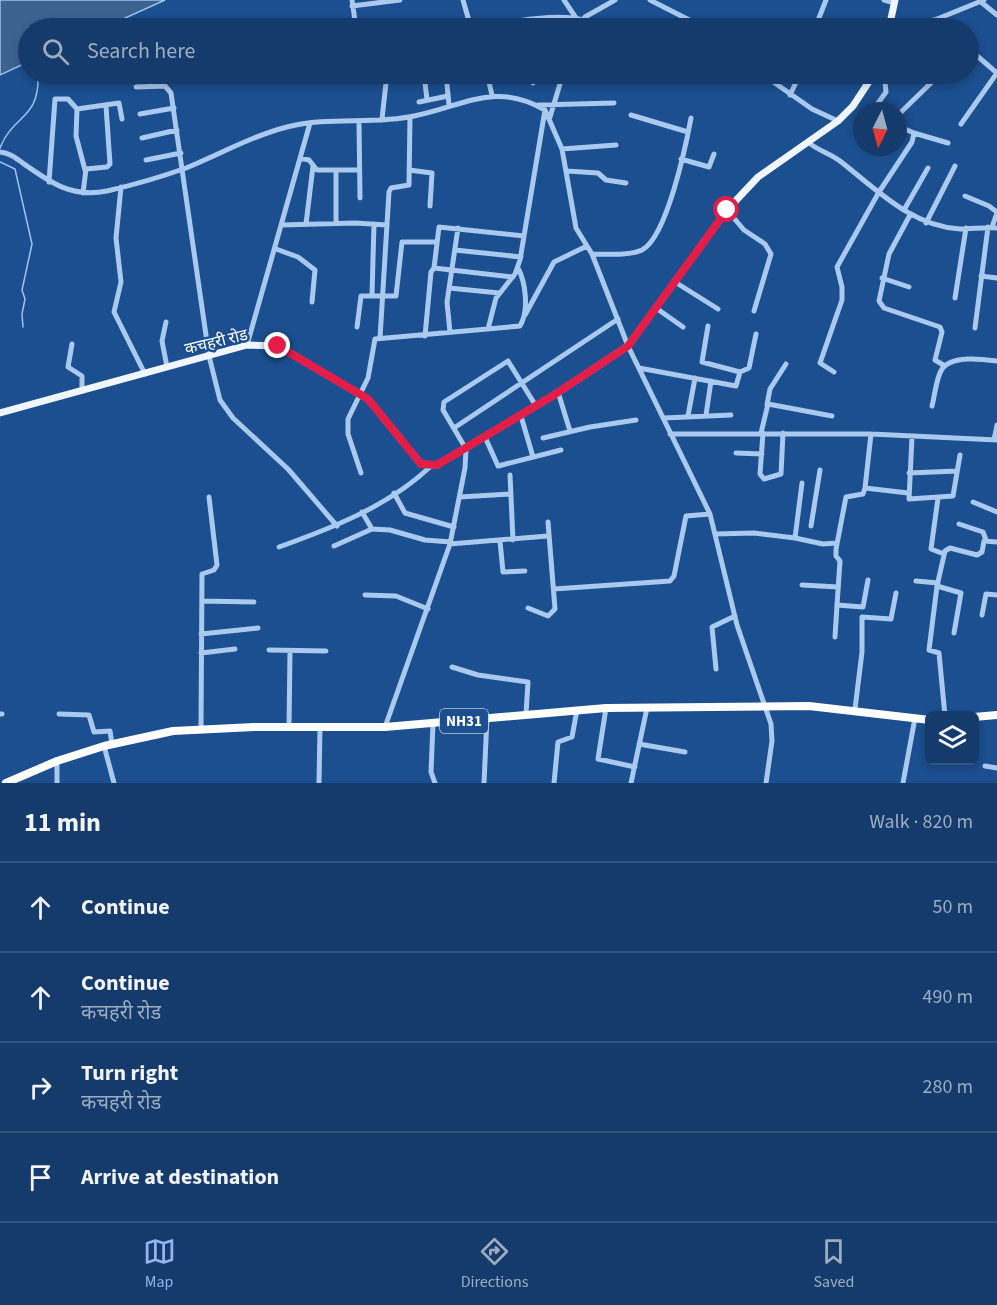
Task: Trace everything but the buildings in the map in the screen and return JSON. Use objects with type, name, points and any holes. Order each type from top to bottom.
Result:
[{"type":"highway","name":"NH31","points":[[6,783],[18,780],[57,761],[108,745],[145,735],[201,729],[385,727],[606,708],[764,706],[855,709],[925,719]]},
{"type":"highway","points":[[979,717],[997,715]]},
{"type":"main road","points":[[891,18],[895,2]]},
{"type":"main road","points":[[431,466],[466,449],[628,346],[727,210],[758,177],[838,122],[853,106],[867,84]]},
{"type":"main road","name":"कचहरी रोड","points":[[0,413],[247,345],[278,346],[361,393],[384,415],[421,464],[431,466]]},
{"type":"street","points":[[354,18],[352,3],[400,0]]},
{"type":"street","points":[[463,0],[468,18]]},
{"type":"street","points":[[564,0],[576,18],[586,18],[615,0]]},
{"type":"street","points":[[650,0],[685,18]]},
{"type":"street","points":[[819,18],[826,0]]},
{"type":"street","points":[[884,0],[895,2]]},
{"type":"street","points":[[939,18],[982,1],[997,15]]},
{"type":"street","points":[[961,124],[997,73],[979,57]]},
{"type":"street","points":[[382,119],[386,84]]},
{"type":"street","points":[[425,84],[427,100]]},
{"type":"street","points":[[447,84],[449,105]]},
{"type":"street","points":[[489,84],[492,95]]},
{"type":"street","points":[[550,117],[560,84]]},
{"type":"street","points":[[776,84],[838,122]]},
{"type":"street","points":[[790,94],[795,84]]},
{"type":"street","points":[[879,102],[886,92],[885,84]]},
{"type":"street","points":[[907,106],[930,84]]},
{"type":"street","points":[[136,87],[168,87],[174,108],[209,356],[220,400],[225,410],[288,469],[337,526]]},
{"type":"street","points":[[2,152],[49,182],[67,191],[83,193],[121,187],[183,169],[254,137],[310,123],[410,117],[492,95],[511,97],[545,110],[562,149],[574,219],[592,254],[628,346],[710,514],[735,616],[772,734],[766,783]]},
{"type":"street","points":[[419,102],[448,96]]},
{"type":"street","points":[[49,182],[54,101],[57,98],[69,99],[77,109],[76,136],[85,170],[83,193]]},
{"type":"street","points":[[77,109],[120,103],[122,120]]},
{"type":"street","points":[[537,106],[554,103],[614,103]]},
{"type":"street","points":[[85,170],[108,167],[111,164],[106,106]]},
{"type":"street","points":[[140,114],[174,108]]},
{"type":"street","points":[[488,329],[499,293],[518,268],[545,110]]},
{"type":"street","points":[[631,115],[688,132]]},
{"type":"street","points":[[380,338],[390,189],[407,186],[410,117]]},
{"type":"street","points":[[592,254],[633,252],[647,246],[659,230],[681,159],[691,117]]},
{"type":"street","points":[[358,121],[360,198]]},
{"type":"street","points":[[247,345],[310,123]]},
{"type":"street","points":[[142,138],[177,130]]},
{"type":"street","points":[[907,130],[948,143]]},
{"type":"street","points":[[834,372],[820,363],[842,300],[837,267],[879,192],[912,142],[914,133]]},
{"type":"street","points":[[808,142],[820,152],[837,159],[904,210],[926,223],[966,228],[992,228]]},
{"type":"street","points":[[562,149],[616,145]]},
{"type":"street","points":[[146,160],[181,153]]},
{"type":"street","points":[[681,159],[709,167],[714,154]]},
{"type":"street","points":[[300,158],[309,160],[317,170],[359,170]]},
{"type":"street","points":[[306,224],[313,166]]},
{"type":"street","points":[[926,223],[955,166]]},
{"type":"street","points":[[904,210],[928,168]]},
{"type":"street","points":[[336,170],[336,223]]},
{"type":"street","points":[[409,170],[432,172],[430,206]]},
{"type":"street","points":[[567,171],[598,173],[606,180],[626,183]]},
{"type":"street","points":[[121,187],[116,238],[122,282],[114,312],[118,323],[127,333],[129,344],[145,374]]},
{"type":"street","points":[[965,196],[997,213],[981,276],[975,328]]},
{"type":"street","points":[[727,210],[744,230],[765,244],[771,254],[754,311]]},
{"type":"street","points":[[910,214],[888,258],[879,301],[885,308],[927,320],[942,329],[935,360],[945,366]]},
{"type":"street","points":[[282,225],[336,223],[387,225]]},
{"type":"street","points":[[372,295],[374,224]]},
{"type":"street","points":[[424,336],[430,272],[434,268],[439,226],[524,236]]},
{"type":"street","points":[[450,332],[447,306],[458,228]]},
{"type":"street","points":[[955,298],[966,228]]},
{"type":"street","points":[[357,327],[361,296],[396,296],[402,242],[436,242]]},
{"type":"street","points":[[361,473],[347,426],[350,412],[369,374],[375,339],[520,326],[554,262],[587,246]]},
{"type":"street","points":[[276,249],[298,257],[315,270],[312,302]]},
{"type":"street","points":[[455,250],[521,256]]},
{"type":"street","points":[[434,268],[513,277]]},
{"type":"street","points":[[518,268],[524,282],[524,316]]},
{"type":"street","points":[[981,276],[997,278]]},
{"type":"street","points":[[882,278],[909,287]]},
{"type":"street","points":[[675,282],[718,309]]},
{"type":"street","points":[[449,288],[499,293]]},
{"type":"street","points":[[656,308],[683,327]]},
{"type":"street","points":[[454,428],[618,319]]},
{"type":"street","points":[[166,322],[162,341],[168,368]]},
{"type":"street","points":[[708,326],[702,362],[740,372],[749,368],[756,334]]},
{"type":"street","points":[[72,344],[68,367],[82,376],[82,391]]},
{"type":"street","points":[[932,406],[940,373],[945,366],[974,358],[997,361]]},
{"type":"street","points":[[385,727],[450,543],[460,497],[466,449],[443,410],[446,399],[508,361],[536,406]]},
{"type":"street","points":[[783,433],[780,476],[765,479],[761,476],[762,433],[767,405],[770,389],[786,364]]},
{"type":"street","points":[[639,368],[736,386],[740,372]]},
{"type":"street","points":[[688,416],[694,378]]},
{"type":"street","points":[[706,416],[711,381]]},
{"type":"street","points":[[558,392],[570,431]]},
{"type":"street","points":[[767,405],[832,416]]},
{"type":"street","points":[[664,418],[731,415]]},
{"type":"street","points":[[520,416],[533,457]]},
{"type":"street","points":[[543,438],[636,420]]},
{"type":"street","points":[[670,434],[871,434],[995,440],[997,425]]},
{"type":"street","points":[[835,637],[840,561],[836,554],[837,543],[846,497],[863,494],[865,488],[871,434]]},
{"type":"street","points":[[484,437],[498,466],[561,450]]},
{"type":"street","points":[[912,437],[909,499],[953,496],[960,455]]},
{"type":"street","points":[[736,453],[762,454]]},
{"type":"street","points":[[279,547],[337,526],[394,493],[431,466]]},
{"type":"street","points":[[811,526],[820,470]]},
{"type":"street","points":[[909,473],[957,471]]},
{"type":"street","points":[[510,475],[513,540]]},
{"type":"street","points":[[795,538],[802,483]]},
{"type":"street","points":[[865,488],[908,493]]},
{"type":"street","points":[[394,493],[405,513],[454,527]]},
{"type":"street","points":[[460,497],[511,494]]},
{"type":"street","points":[[201,729],[202,574],[214,570],[217,565],[209,497]]},
{"type":"street","points":[[938,498],[931,549],[944,554]]},
{"type":"street","points":[[800,499],[815,501]]},
{"type":"street","points":[[973,502],[997,512]]},
{"type":"street","points":[[362,512],[372,529]]},
{"type":"street","points":[[554,589],[670,581],[674,576],[686,516],[710,514]]},
{"type":"street","points":[[528,608],[550,615],[555,609],[548,522]]},
{"type":"street","points":[[945,711],[939,653],[929,650],[929,632],[944,554],[950,548],[977,555],[982,552],[986,540],[983,532],[959,524]]},
{"type":"street","points":[[334,546],[372,529],[390,530],[425,540],[450,543],[548,536]]},
{"type":"street","points":[[716,534],[754,533],[823,544],[837,543]]},
{"type":"street","points":[[986,540],[997,542]]},
{"type":"street","points":[[500,541],[503,572],[525,571]]},
{"type":"street","points":[[837,605],[863,607],[868,580]]},
{"type":"street","points":[[916,580],[937,584],[960,593],[954,633]]},
{"type":"street","points":[[802,585],[838,587]]},
{"type":"street","points":[[855,709],[862,617],[891,619],[896,593]]},
{"type":"street","points":[[982,615],[986,594],[997,595]]},
{"type":"street","points":[[365,595],[396,596],[428,609]]},
{"type":"street","points":[[202,601],[254,602]]},
{"type":"street","points":[[716,669],[712,627],[735,616]]},
{"type":"street","points":[[201,634],[258,628]]},
{"type":"street","points":[[201,653],[235,649]]},
{"type":"street","points":[[269,650],[326,651]]},
{"type":"street","points":[[289,727],[290,651]]},
{"type":"street","points":[[452,667],[478,675],[528,682],[526,714]]},
{"type":"street","points":[[606,708],[598,759],[635,767]]},
{"type":"street","points":[[631,783],[647,708]]},
{"type":"street","points":[[554,783],[558,742],[572,737],[578,709]]},
{"type":"street","points":[[59,714],[89,715],[94,732],[110,731],[108,745],[114,783]]},
{"type":"street","points":[[484,783],[487,718]]},
{"type":"street","points":[[903,783],[915,718]]},
{"type":"street","points":[[433,724],[431,772],[435,783]]},
{"type":"street","points":[[318,783],[320,727]]},
{"type":"street","points":[[639,744],[685,752]]},
{"type":"street","points":[[57,761],[57,783]]},
{"type":"street","points":[[985,766],[997,768]]},
{"type":"water","points":[[0,0],[165,0],[125,18],[18,18],[18,67],[0,75]]},
{"type":"waterway","points":[[0,148],[5,137],[30,109],[35,100],[37,84]]},
{"type":"waterway","points":[[0,162],[15,169],[32,244],[22,290],[25,299],[22,314],[23,327]]},
{"type":"route","points":[[278,346],[361,393],[384,415],[421,464],[437,465],[554,395],[628,346],[727,210]]}]
